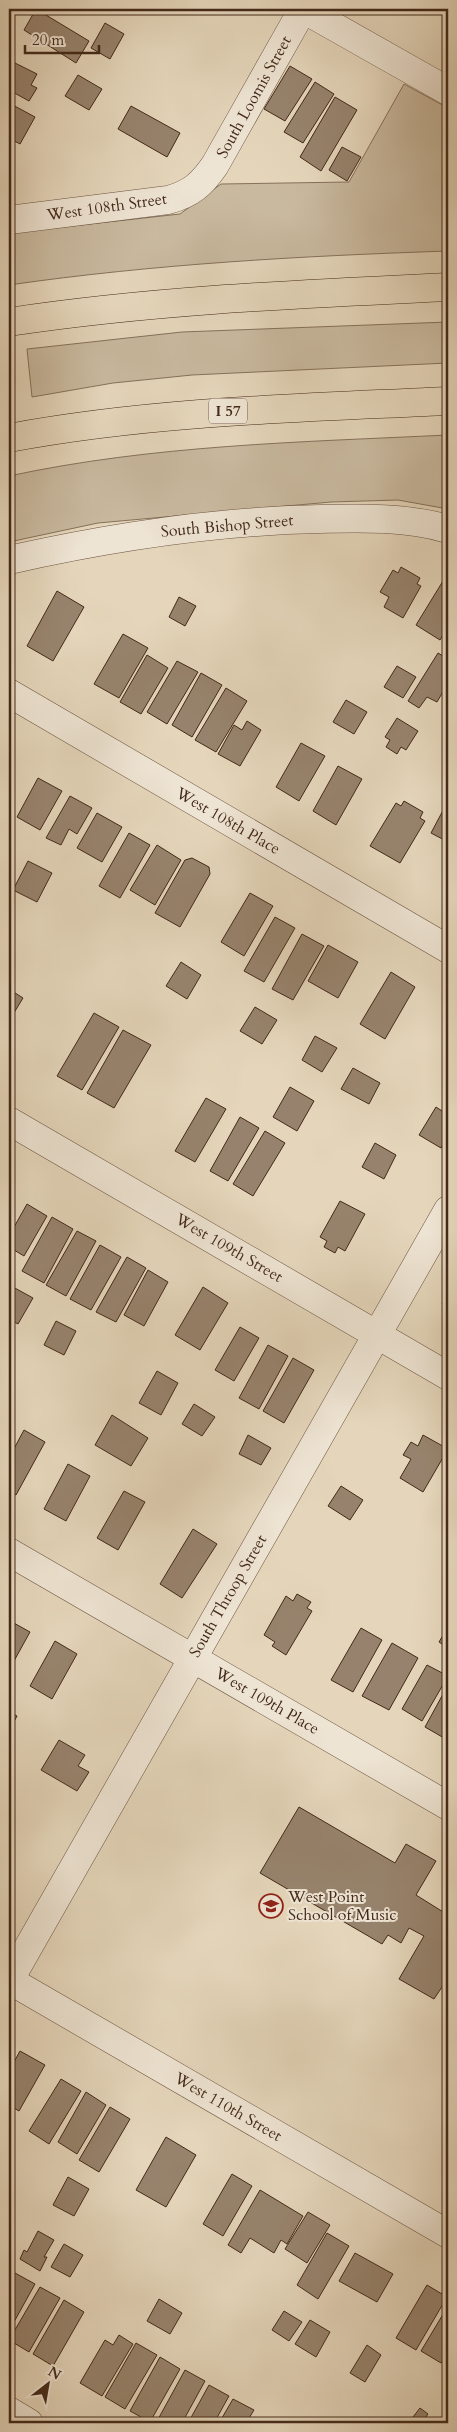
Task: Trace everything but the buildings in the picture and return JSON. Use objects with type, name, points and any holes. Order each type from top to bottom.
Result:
[{"type":"highway","points":[[9,322],[86,310],[245,296],[448,287]]},
{"type":"highway","name":"I 57","points":[[9,438],[96,424],[215,411],[448,401]]},
{"type":"street","points":[[303,9],[448,91]]},
{"type":"street","name":"South Loomis Street","points":[[202,183],[215,165],[303,9]]},
{"type":"street","name":"West 108th Street","points":[[9,220],[168,200],[185,195],[202,183]]},
{"type":"street","name":"South Bishop Street","points":[[9,560],[78,544],[182,529],[294,520],[381,518],[447,529]]},
{"type":"street","name":"West 108th Place","points":[[9,693],[448,949]]},
{"type":"street","name":"West 109th Street","points":[[9,1121],[448,1376]]},
{"type":"street","name":"South Throop Street","points":[[9,1980],[448,1210]]},
{"type":"street","name":"West 109th Place","points":[[9,1552],[448,1806]]},
{"type":"street","name":"West 110th Street","points":[[9,1980],[448,2234]]},
{"type":"street","points":[[9,2411],[29,2423]]},
{"type":"shaded area","points":[[404,84],[448,108],[448,251],[338,255],[173,266],[9,285],[9,233],[180,214],[221,184],[349,182]]},
{"type":"shaded area","points":[[448,322],[448,363],[192,375],[113,383],[32,397],[27,349],[182,332]]},
{"type":"shaded area","points":[[448,435],[448,509],[398,500],[331,502],[98,523],[9,542],[9,476],[63,466],[173,451],[283,443]]},
{"type":"place","name":"West Point School of Music","points":[[271,1906]]}]
